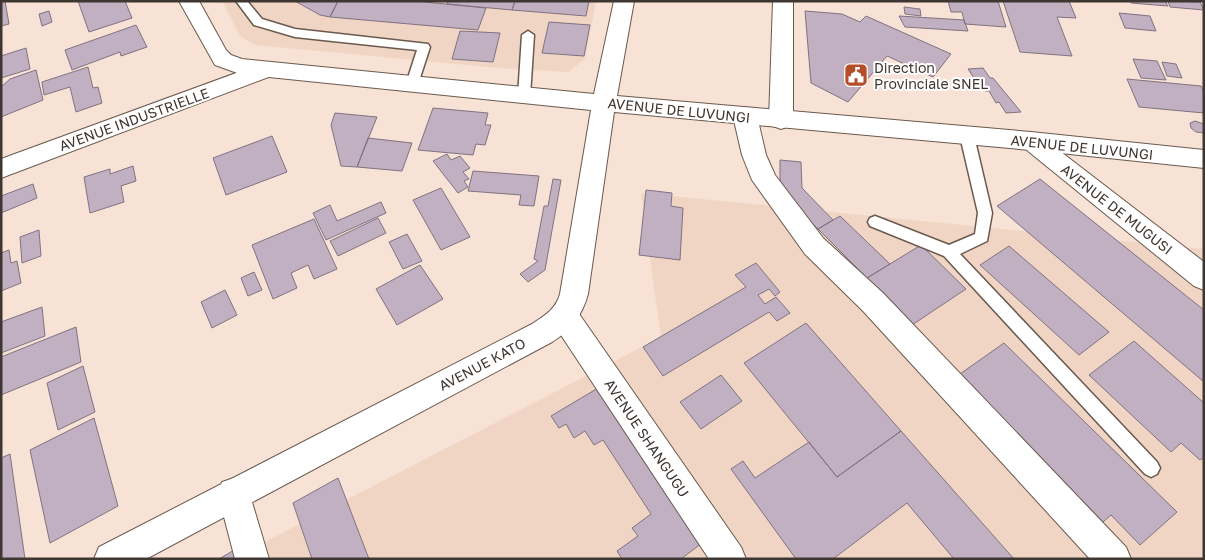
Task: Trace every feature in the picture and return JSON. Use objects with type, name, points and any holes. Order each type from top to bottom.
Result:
[{"type":"street","name":"AVENUE DE LUVUNGI","points":[[189,1],[223,60],[240,66],[524,96],[1031,141],[1204,159]]},
{"type":"street","points":[[565,317],[570,309],[574,294],[604,102],[624,1]]},
{"type":"street","points":[[782,120],[783,1]]},
{"type":"street","name":"AVENUE INDUSTRIELLE","points":[[1,169],[266,70]]},
{"type":"street","points":[[745,116],[754,154],[764,180],[814,246],[873,302],[1114,559]]},
{"type":"street","name":"AVENUE DE MUGUSI","points":[[1031,141],[1204,278]]},
{"type":"street","name":"AVENUE KATO","points":[[112,559],[542,333],[565,317]]},
{"type":"street","name":"AVENUE SHANGUGU","points":[[565,317],[729,559]]},
{"type":"street","points":[[234,494],[252,559]]},
{"type":"lane","points":[[241,1],[258,22],[296,33],[424,47],[412,84]]},
{"type":"lane","points":[[524,96],[528,35]]},
{"type":"lane","points":[[949,252],[982,236],[985,214],[967,136]]},
{"type":"lane","points":[[875,222],[949,252],[1150,468]]},
{"type":"shaded area","points":[[222,1],[596,1],[585,59],[568,72],[511,69],[255,45],[240,36]]},
{"type":"shaded area","points":[[641,193],[1204,249],[1204,559],[232,559],[661,337]]},
{"type":"building","points":[[1,1],[5,1],[9,24],[1,26]]},
{"type":"building","points":[[78,1],[125,1],[132,18],[89,32]]},
{"type":"building","points":[[295,1],[338,1],[330,17],[320,15]]},
{"type":"building","points":[[338,1],[415,1],[486,8],[478,30],[330,17]]},
{"type":"building","points":[[448,1],[515,1],[512,10],[447,4]]},
{"type":"building","points":[[515,1],[589,1],[586,16],[512,10]]},
{"type":"building","points":[[948,1],[998,1],[1006,27],[965,24],[962,12],[951,12]]},
{"type":"building","points":[[1003,1],[1069,1],[1076,18],[1057,17],[1072,56],[1020,52]]},
{"type":"building","points":[[1130,1],[1165,1],[1168,6],[1131,3]]},
{"type":"building","points":[[1168,1],[1200,2],[1204,10],[1170,7]]},
{"type":"building","points":[[904,7],[920,9],[921,16],[905,14]]},
{"type":"building","points":[[49,11],[52,22],[42,26],[39,14]]},
{"type":"building","points":[[805,11],[842,14],[860,22],[866,16],[951,54],[933,77],[887,56],[848,102],[811,83]]},
{"type":"building","points":[[1119,13],[1150,16],[1156,31],[1125,28]]},
{"type":"building","points":[[899,16],[964,20],[968,31],[905,27]]},
{"type":"building","points":[[549,22],[590,25],[584,56],[542,53]]},
{"type":"building","points":[[136,25],[147,47],[121,56],[120,52],[72,70],[65,50]]},
{"type":"building","points":[[460,31],[500,33],[493,62],[452,59]]},
{"type":"building","points":[[26,48],[30,69],[1,78],[1,56]]},
{"type":"building","points":[[1133,59],[1157,61],[1166,80],[1141,78]]},
{"type":"building","points":[[1162,62],[1176,64],[1182,78],[1167,76]]},
{"type":"building","points":[[88,67],[93,88],[98,87],[102,103],[76,112],[70,87],[44,95],[42,82]]},
{"type":"building","points":[[983,68],[1021,112],[1006,113],[999,102],[996,103],[989,91],[985,91],[968,69]]},
{"type":"building","points":[[36,70],[43,100],[1,117],[1,87],[10,79]]},
{"type":"building","points":[[1127,79],[1201,86],[1204,91],[1204,113],[1139,107]]},
{"type":"building","points":[[433,108],[488,113],[485,125],[491,125],[485,145],[476,144],[473,155],[418,150]]},
{"type":"building","points":[[335,113],[377,117],[357,167],[341,166],[331,125]]},
{"type":"building","points":[[1195,121],[1204,124],[1204,133],[1196,132],[1191,128],[1190,123]]},
{"type":"building","points":[[272,136],[287,172],[226,195],[213,158]]},
{"type":"building","points":[[368,138],[412,143],[402,171],[357,167]]},
{"type":"building","points":[[447,154],[451,160],[460,156],[470,168],[463,172],[469,179],[464,181],[468,187],[458,193],[433,161]]},
{"type":"building","points":[[780,160],[801,162],[802,188],[833,220],[818,229],[780,191]]},
{"type":"building","points":[[133,166],[136,181],[121,186],[124,202],[90,213],[84,177],[110,169],[110,174]]},
{"type":"building","points":[[473,171],[539,176],[534,206],[519,205],[521,195],[468,191]]},
{"type":"building","points":[[553,179],[561,180],[545,270],[528,282],[520,274],[538,261],[534,259],[544,206],[548,206]]},
{"type":"building","points":[[1040,179],[1204,310],[1204,382],[997,206]]},
{"type":"building","points":[[33,184],[37,198],[1,213],[1,196]]},
{"type":"building","points":[[441,188],[470,237],[441,250],[413,200]]},
{"type":"building","points":[[646,190],[672,193],[671,206],[683,208],[680,260],[639,255]]},
{"type":"building","points":[[381,202],[386,213],[326,240],[313,213],[330,205],[337,221]]},
{"type":"building","points":[[840,216],[890,264],[867,278],[818,229]]},
{"type":"building","points":[[378,218],[386,233],[338,256],[330,241]]},
{"type":"building","points":[[314,219],[337,269],[314,279],[308,265],[291,273],[297,288],[273,299],[252,245]]},
{"type":"building","points":[[39,230],[41,256],[22,263],[20,237]]},
{"type":"building","points":[[407,234],[422,261],[403,269],[389,242]]},
{"type":"building","points":[[921,245],[966,289],[912,325],[867,278]]},
{"type":"building","points":[[1009,246],[1109,332],[1079,355],[980,265]]},
{"type":"building","points":[[9,250],[11,263],[17,261],[21,283],[1,291],[1,253]]},
{"type":"building","points":[[756,263],[780,292],[775,296],[769,289],[758,295],[765,304],[776,297],[790,313],[777,321],[769,312],[663,376],[643,347],[746,287],[735,275]]},
{"type":"building","points":[[420,265],[443,299],[397,325],[376,289]]},
{"type":"building","points":[[254,272],[262,290],[248,296],[241,278]]},
{"type":"building","points":[[225,290],[237,315],[212,328],[201,302]]},
{"type":"building","points":[[42,307],[45,336],[1,353],[1,322]]},
{"type":"building","points":[[806,323],[901,431],[837,477],[744,363]]},
{"type":"building","points":[[76,327],[81,362],[1,395],[1,357]]},
{"type":"building","points":[[1134,341],[1204,403],[1204,457],[1200,460],[1181,443],[1171,452],[1089,375]]},
{"type":"building","points":[[1004,343],[1177,512],[1140,545],[1111,515],[1103,522],[960,374]]},
{"type":"building","points":[[83,366],[95,412],[58,430],[47,383]]},
{"type":"building","points":[[721,375],[742,401],[701,429],[680,402]]},
{"type":"building","points":[[598,388],[702,543],[681,559],[622,559],[617,551],[638,536],[632,528],[651,514],[603,440],[594,445],[585,431],[574,438],[566,424],[559,428],[551,416]]},
{"type":"building","points":[[94,418],[118,506],[50,543],[30,450]]},
{"type":"building","points":[[901,431],[1014,559],[954,559],[907,503],[833,559],[796,559],[731,469],[743,461],[755,478],[809,442],[837,477]]},
{"type":"building","points":[[10,454],[25,559],[1,559],[1,458]]},
{"type":"building","points":[[338,478],[369,559],[312,559],[293,503]]},
{"type":"building","points":[[241,546],[245,559],[219,559]]},
{"type":"place","name":"Direction Provinciale SNEL","points":[[856,75]]}]
